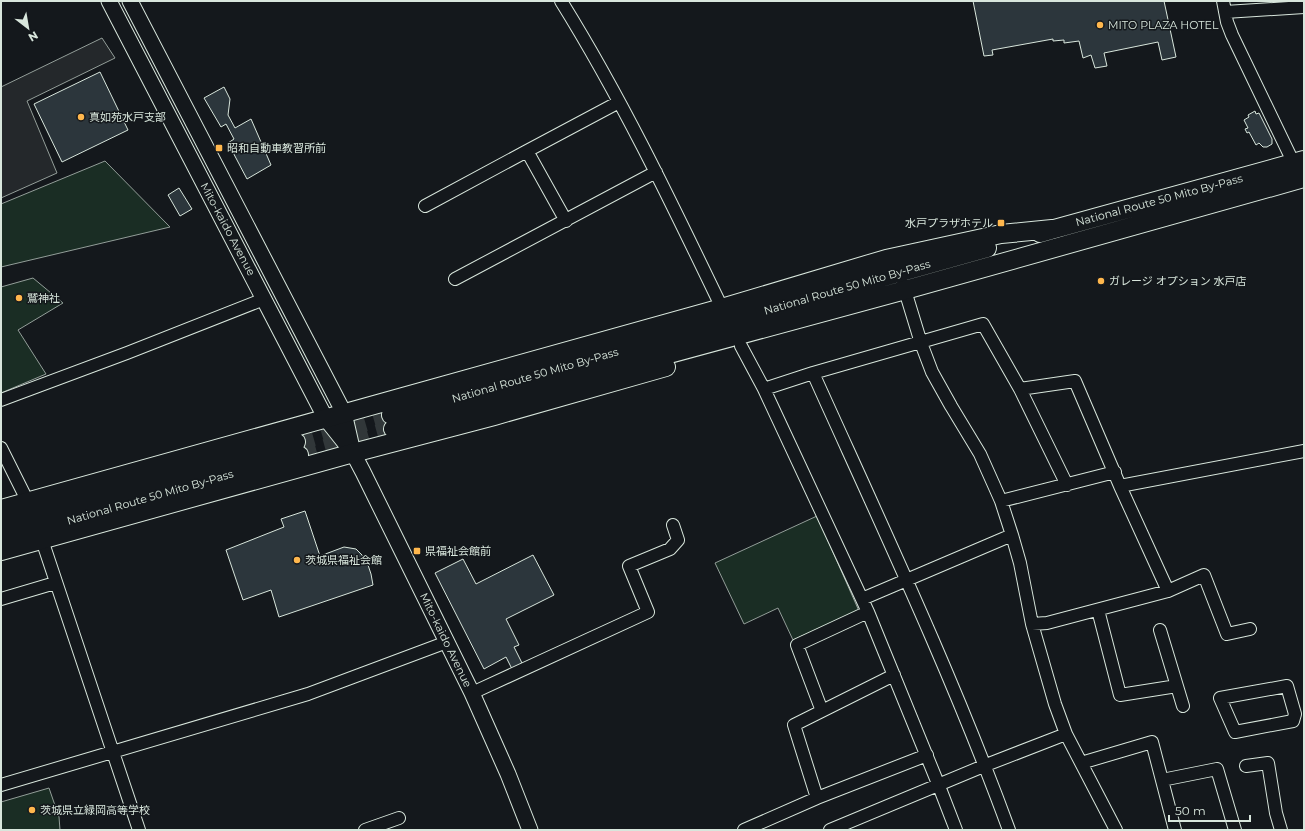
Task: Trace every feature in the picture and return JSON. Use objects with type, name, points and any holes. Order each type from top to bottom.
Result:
[{"type":"highway","name":"National Route 50 Mito By-Pass","points":[[1301,173],[905,290],[392,422],[1052,229],[1301,173]]},
{"type":"highway","points":[[1,510],[722,308],[886,259],[1001,234],[1052,229]]},
{"type":"highway","points":[[1,551],[354,453],[494,416],[883,306],[905,290]]},
{"type":"highway","name":"National Route 50 Mito By-Pass","points":[[1,523],[297,449],[1,538]]},
{"type":"main road","name":"Mito-kaido Avenue","points":[[109,1],[326,418],[354,453]]},
{"type":"main road","name":"Mito-kaido Avenue","points":[[130,1],[344,414],[354,453],[472,693],[508,774],[530,830]]},
{"type":"street","points":[[561,1],[619,102],[656,172],[722,308]]},
{"type":"street","points":[[1301,173],[1232,35],[1224,6],[1304,6]]},
{"type":"street","points":[[425,206],[619,102]]},
{"type":"street","points":[[527,151],[566,221]]},
{"type":"street","points":[[455,279],[656,172]]},
{"type":"street","points":[[886,259],[900,273],[921,343],[938,383],[980,454],[1001,501],[1020,563],[1032,624],[1054,704],[1066,734],[1116,830]]},
{"type":"street","points":[[1,400],[127,353],[264,299]]},
{"type":"street","points":[[764,389],[813,373],[983,324],[1020,390],[1067,485]]},
{"type":"street","points":[[741,346],[764,389],[868,612],[956,830]]},
{"type":"street","points":[[813,373],[907,580],[986,765],[1009,830]]},
{"type":"street","points":[[1020,390],[1075,381],[1120,486],[1168,591]]},
{"type":"street","points":[[1,448],[28,502]]},
{"type":"street","points":[[1120,486],[1304,451]]},
{"type":"street","points":[[1001,501],[1114,472]]},
{"type":"street","points":[[472,693],[648,612],[629,566],[670,549],[678,540],[673,525]]},
{"type":"street","points":[[862,600],[1012,535]]},
{"type":"street","points":[[42,540],[139,830]]},
{"type":"street","points":[[1032,624],[1047,623],[1168,591],[1204,575],[1227,634],[1250,629]]},
{"type":"street","points":[[1,599],[55,582]]},
{"type":"street","points":[[1098,610],[1120,695],[1177,686]]},
{"type":"street","points":[[822,711],[797,645],[868,612]]},
{"type":"street","points":[[1160,630],[1183,706]]},
{"type":"street","points":[[1,785],[308,694],[448,642]]},
{"type":"street","points":[[817,798],[794,725],[894,675]]},
{"type":"street","points":[[1287,686],[1299,713],[1293,720],[1235,732],[1220,698],[1287,686]]},
{"type":"street","points":[[830,830],[939,786],[986,765],[1066,734]]},
{"type":"street","points":[[1081,763],[1152,742],[1175,830]]},
{"type":"street","points":[[744,830],[766,826],[817,798],[927,755]]},
{"type":"street","points":[[1246,766],[1268,763],[1276,813],[1281,830]]},
{"type":"street","points":[[1162,780],[1217,769],[1234,830]]},
{"type":"street","points":[[365,830],[398,818]]},
{"type":"green space","points":[[105,161],[170,227],[1,267],[1,204]]},
{"type":"green space","points":[[33,278],[63,303],[18,330],[46,374],[1,393],[1,287]]},
{"type":"green space","points":[[817,516],[859,611],[793,640],[778,608],[744,624],[715,563]]},
{"type":"green space","name":"茨城県立緑岡高等学校","points":[[49,788],[59,817],[60,830],[1,830],[1,802]]},
{"type":"shaded area","points":[[102,38],[115,58],[27,101],[57,173],[1,198],[1,87]]},
{"type":"building","points":[[973,1],[1164,1],[1176,57],[1162,60],[1158,42],[1104,53],[1107,66],[1095,68],[1091,55],[1083,58],[1079,41],[1064,43],[1064,40],[1053,41],[1053,39],[992,50],[993,55],[984,56]]},
{"type":"building","name":"真如苑水戸支部","points":[[100,72],[128,130],[62,162],[34,104]]},
{"type":"building","points":[[224,87],[230,99],[228,115],[235,128],[251,119],[271,165],[247,179],[228,143],[234,139],[226,124],[221,127],[204,98]]},
{"type":"building","points":[[1255,111],[1256,114],[1259,113],[1272,139],[1272,144],[1267,147],[1263,147],[1259,143],[1256,145],[1249,132],[1247,133],[1245,129],[1248,128],[1244,120],[1249,117],[1248,115]]},
{"type":"building","points":[[179,188],[192,209],[180,216],[168,195]]},
{"type":"building","name":"茨城県福祉会館","points":[[305,511],[320,556],[344,547],[356,549],[368,565],[373,585],[279,617],[271,590],[243,600],[226,550],[284,527],[281,519]]},
{"type":"building","points":[[533,555],[554,595],[506,619],[519,645],[514,647],[522,663],[512,669],[506,657],[484,669],[435,573],[463,559],[476,584]]},
{"type":"tunnel","points":[[296,442],[391,415]]},
{"type":"tunnel","points":[[299,455],[393,429]]},
{"type":"place","name":"MITO PLAZA HOTEL","points":[[1100,25]]},
{"type":"place","name":"真如苑水戸支部","points":[[81,117]]},
{"type":"place","name":"昭和自動車教習所前","points":[[219,148]]},
{"type":"place","name":"水戸プラザホテル","points":[[1001,223]]},
{"type":"place","name":"ガレージ オプション 水戸店","points":[[1101,281]]},
{"type":"place","name":"鷲神社","points":[[19,298]]},
{"type":"place","name":"県福祉会館前","points":[[417,551]]},
{"type":"place","name":"茨城県福祉会館","points":[[297,560]]},
{"type":"place","name":"茨城県立緑岡高等学校","points":[[32,810]]}]
